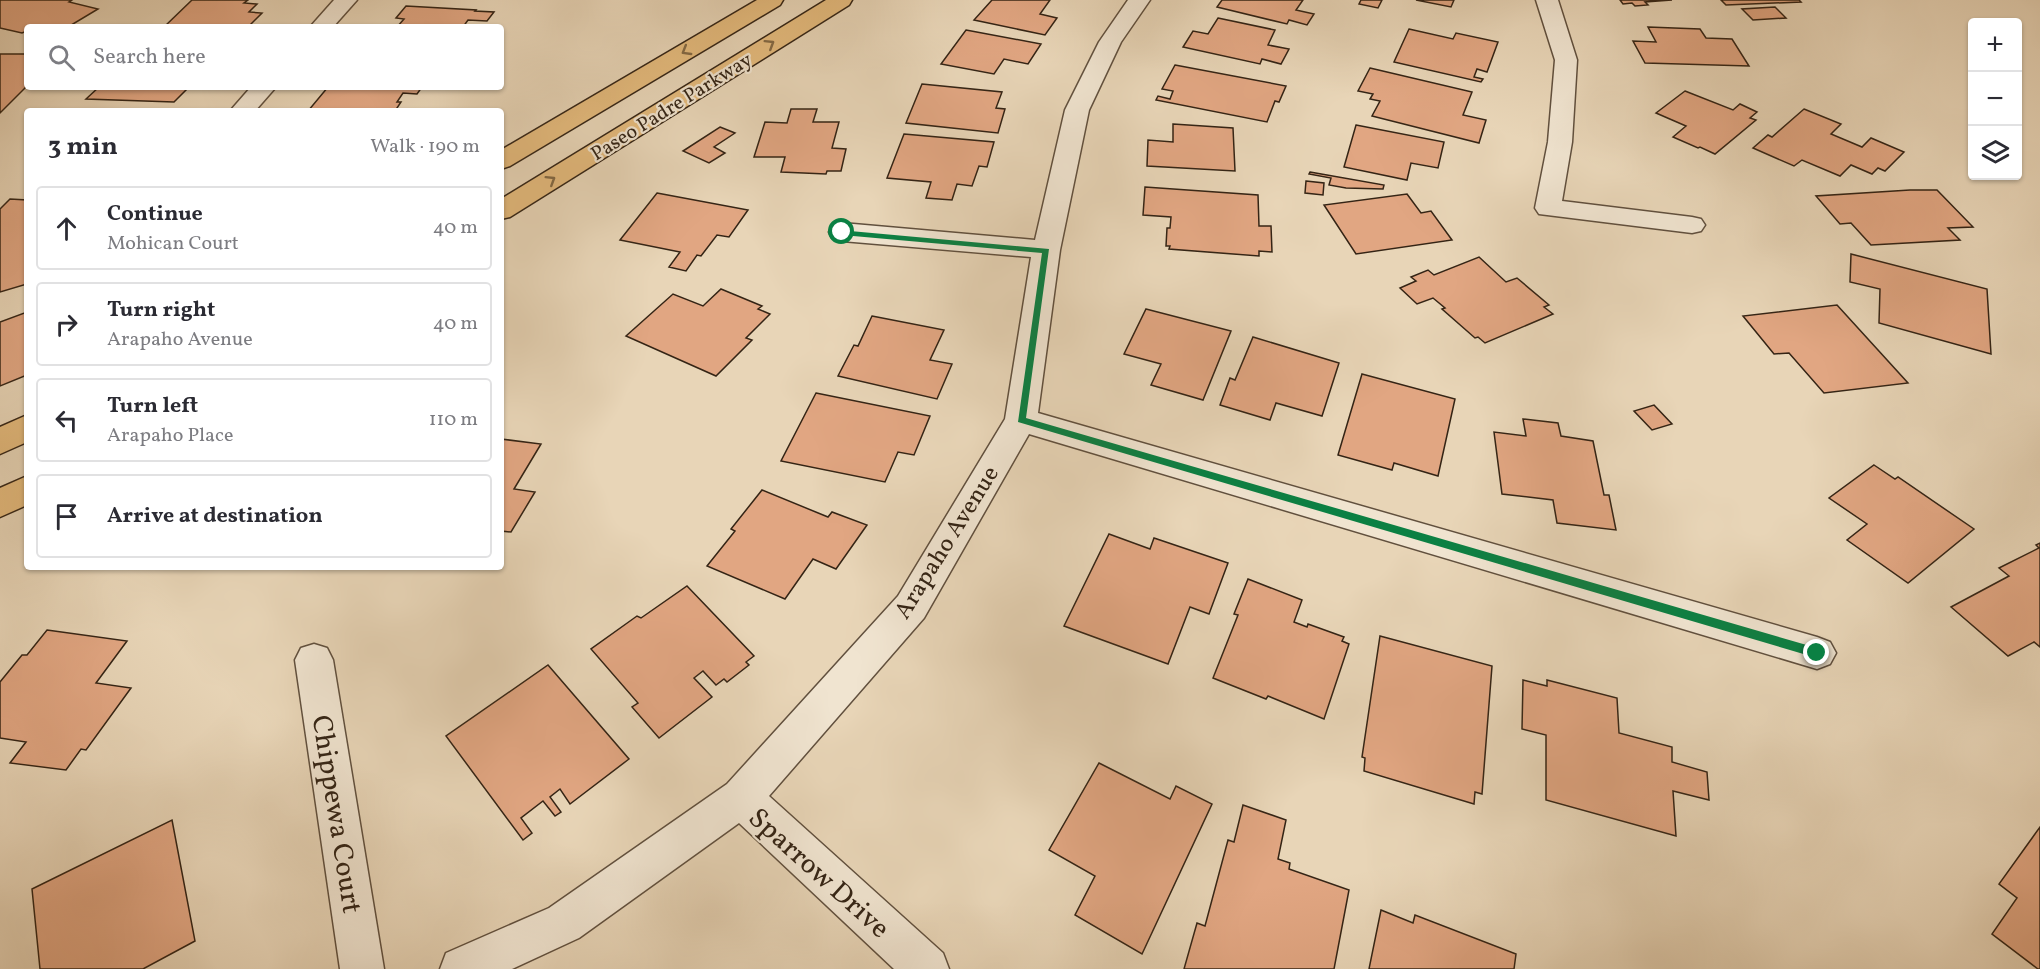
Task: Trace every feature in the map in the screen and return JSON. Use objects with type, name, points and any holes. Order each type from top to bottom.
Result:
[{"type":"main road","name":"Paseo Padre Parkway","points":[[504,158],[772,0]]},
{"type":"main road","name":"Paseo Padre Parkway","points":[[504,209],[841,0]]},
{"type":"main road","points":[[0,442],[24,429]]},
{"type":"main road","points":[[0,504],[24,491]]},
{"type":"street","points":[[324,24],[346,0]]},
{"type":"street","name":"Arapaho Avenue","points":[[462,969],[564,924],[741,798],[911,607],[1021,420],[1046,250],[1077,110],[1110,42],[1139,0]]},
{"type":"street","points":[[1547,0],[1566,60],[1560,142],[1548,208],[1692,225]]},
{"type":"street","points":[[245,108],[261,90]]},
{"type":"street","points":[[842,232],[1046,250]]},
{"type":"street","points":[[1021,420],[1817,653]]},
{"type":"street","name":"Chippewa Court","points":[[314,660],[362,969]]},
{"type":"street","name":"Sparrow Drive","points":[[741,798],[927,969]]},
{"type":"building","points":[[0,0],[72,0],[69,2],[98,9],[73,24],[24,24],[22,33],[0,28]]},
{"type":"building","points":[[192,0],[248,0],[244,3],[257,4],[249,12],[262,13],[251,24],[167,24]]},
{"type":"building","points":[[992,0],[1050,0],[1040,14],[1057,18],[1045,35],[974,20]]},
{"type":"building","points":[[1222,0],[1303,0],[1296,10],[1314,14],[1307,25],[1289,20],[1287,24],[1217,7]]},
{"type":"building","points":[[1361,0],[1382,0],[1378,8],[1359,4]]},
{"type":"building","points":[[1416,0],[1454,0],[1451,7]]},
{"type":"building","points":[[1620,0],[1672,0],[1645,2],[1648,5],[1635,6],[1632,3],[1623,4]]},
{"type":"building","points":[[1721,0],[1799,0],[1801,2],[1726,5]]},
{"type":"building","points":[[406,6],[494,12],[487,21],[468,20],[465,24],[400,24],[404,19],[396,18]]},
{"type":"building","points":[[1775,7],[1786,18],[1753,20],[1742,9]]},
{"type":"building","points":[[1218,18],[1275,30],[1268,45],[1289,49],[1281,64],[1262,59],[1260,64],[1183,47],[1193,31],[1208,34]]},
{"type":"building","points":[[1648,27],[1700,29],[1706,38],[1732,39],[1749,66],[1645,63],[1633,41],[1656,42]]},
{"type":"building","points":[[1409,29],[1453,39],[1456,33],[1498,42],[1487,72],[1477,69],[1474,77],[1483,79],[1481,82],[1394,62]]},
{"type":"building","points":[[966,30],[1041,44],[1028,64],[1004,59],[994,74],[941,64]]},
{"type":"building","points":[[0,54],[24,54],[24,89],[0,113]]},
{"type":"building","points":[[1175,65],[1286,86],[1279,102],[1275,101],[1267,122],[1156,100],[1158,96],[1170,99],[1173,91],[1162,89]]},
{"type":"building","points":[[1370,68],[1472,92],[1463,115],[1486,120],[1479,143],[1372,116],[1380,101],[1370,99],[1373,94],[1358,91]]},
{"type":"building","points":[[922,84],[1002,92],[996,108],[1005,109],[998,133],[906,123]]},
{"type":"building","points":[[96,90],[186,90],[174,102],[86,99]]},
{"type":"building","points":[[326,90],[420,90],[417,94],[403,93],[397,102],[401,102],[397,108],[310,108]]},
{"type":"building","points":[[1685,91],[1733,110],[1740,104],[1757,112],[1750,118],[1756,120],[1715,154],[1698,148],[1673,137],[1686,126],[1656,113]]},
{"type":"building","points":[[791,109],[817,109],[813,122],[839,122],[832,148],[846,149],[841,171],[827,171],[826,174],[781,172],[785,157],[754,157],[765,122],[787,123]]},
{"type":"building","points":[[1804,109],[1841,124],[1831,134],[1862,147],[1871,138],[1904,152],[1885,171],[1878,168],[1872,174],[1851,165],[1840,176],[1802,160],[1794,166],[1753,148],[1768,135],[1772,137]]},
{"type":"building","points":[[1173,124],[1233,128],[1235,171],[1147,166],[1148,140],[1173,142]]},
{"type":"building","points":[[1356,125],[1444,142],[1438,168],[1411,163],[1407,180],[1344,167]]},
{"type":"building","points":[[720,127],[735,133],[714,147],[725,153],[709,163],[683,151]]},
{"type":"building","points":[[904,134],[994,142],[987,167],[979,166],[972,186],[957,184],[952,200],[926,198],[931,182],[887,178]]},
{"type":"building","points":[[1310,172],[1384,185],[1383,189],[1346,188],[1329,185],[1331,178],[1309,174]]},
{"type":"building","points":[[1306,181],[1324,183],[1323,195],[1305,193]]},
{"type":"building","points":[[1145,187],[1258,195],[1259,226],[1271,226],[1272,252],[1259,251],[1259,256],[1169,249],[1170,246],[1166,246],[1167,228],[1170,228],[1171,217],[1143,215]]},
{"type":"building","points":[[1937,190],[1973,227],[1948,228],[1960,240],[1871,245],[1851,223],[1840,224],[1816,196]]},
{"type":"building","points":[[657,193],[748,210],[729,237],[717,235],[701,256],[697,255],[686,271],[669,267],[680,252],[620,240]]},
{"type":"building","points":[[1407,194],[1421,213],[1431,211],[1452,240],[1356,254],[1324,205]]},
{"type":"building","points":[[10,199],[24,200],[24,285],[0,292],[0,209]]},
{"type":"building","points":[[1851,254],[1987,289],[1991,354],[1879,323],[1880,289],[1850,282]]},
{"type":"building","points":[[1479,257],[1506,282],[1517,278],[1549,305],[1544,307],[1553,314],[1485,343],[1478,337],[1475,338],[1433,298],[1417,304],[1400,288],[1416,281],[1411,277],[1428,270],[1434,275]]},
{"type":"building","points":[[721,289],[762,306],[758,309],[770,314],[746,338],[752,340],[716,376],[626,336],[673,294],[703,306]]},
{"type":"building","points":[[1837,305],[1908,383],[1824,393],[1789,353],[1774,354],[1743,316]]},
{"type":"building","points":[[1146,309],[1231,331],[1203,400],[1151,385],[1161,364],[1124,354]]},
{"type":"building","points":[[24,313],[24,376],[0,386],[0,322]]},
{"type":"building","points":[[872,316],[944,330],[930,360],[952,364],[937,399],[838,376],[854,345],[858,346]]},
{"type":"building","points":[[1253,337],[1339,363],[1322,416],[1276,403],[1270,420],[1220,405],[1230,378],[1235,380]]},
{"type":"building","points":[[1362,374],[1455,399],[1438,476],[1394,463],[1392,470],[1338,455]]},
{"type":"building","points":[[816,393],[930,416],[914,455],[898,452],[885,482],[781,461]]},
{"type":"building","points":[[1654,405],[1672,424],[1652,430],[1634,411]]},
{"type":"building","points":[[1523,419],[1558,423],[1561,436],[1593,441],[1604,495],[1609,495],[1616,530],[1557,523],[1553,500],[1502,494],[1494,432],[1526,436]]},
{"type":"building","points":[[504,439],[541,444],[514,489],[535,492],[511,532],[504,531]]},
{"type":"building","points":[[1874,465],[1895,479],[1898,477],[1974,529],[1908,583],[1847,540],[1867,524],[1829,498]]},
{"type":"building","points":[[762,490],[828,517],[832,512],[867,525],[836,569],[813,559],[785,599],[707,566],[735,531],[731,529]]},
{"type":"building","points":[[1109,534],[1150,549],[1154,538],[1228,563],[1209,614],[1190,607],[1168,664],[1064,626]]},
{"type":"building","points":[[2040,543],[2040,647],[2034,642],[2008,656],[1951,607],[2009,576],[1999,568],[2039,548],[2036,545]]},
{"type":"building","points":[[1248,579],[1302,600],[1294,622],[1307,627],[1308,624],[1344,637],[1342,641],[1349,644],[1324,719],[1268,696],[1266,699],[1213,678],[1238,615],[1234,614]]},
{"type":"building","points":[[687,586],[754,656],[746,662],[749,665],[727,682],[724,679],[716,685],[703,671],[694,678],[712,697],[659,738],[632,707],[638,703],[591,649],[637,616],[641,618]]},
{"type":"building","points":[[47,630],[127,641],[96,683],[131,688],[86,750],[81,749],[66,770],[10,763],[26,742],[0,738],[0,682],[22,655],[27,655]]},
{"type":"building","points":[[1380,636],[1492,666],[1482,794],[1475,792],[1474,804],[1364,771],[1365,758],[1362,757]]},
{"type":"building","points":[[548,665],[629,759],[570,804],[560,789],[550,797],[561,812],[555,816],[543,801],[521,818],[532,833],[523,840],[446,736]]},
{"type":"building","points":[[1523,680],[1547,686],[1547,680],[1617,698],[1619,733],[1672,747],[1672,762],[1707,772],[1709,800],[1673,791],[1676,836],[1546,800],[1546,735],[1522,729]]},
{"type":"building","points":[[1099,763],[1170,799],[1176,786],[1212,804],[1142,954],[1075,915],[1095,876],[1049,850]]},
{"type":"building","points":[[1243,805],[1286,820],[1278,859],[1290,863],[1289,869],[1349,890],[1334,969],[1184,969],[1197,923],[1205,926],[1228,840],[1234,842]]},
{"type":"building","points":[[172,820],[195,941],[143,969],[40,969],[32,889]]},
{"type":"building","points":[[2040,827],[2040,969],[2038,969],[1992,934],[2017,898],[1999,884]]},
{"type":"building","points":[[1381,910],[1413,923],[1415,915],[1516,954],[1514,969],[1369,969]]},
{"type":"route","points":[[842,232],[1046,250],[1021,420],[1817,653]]}]
